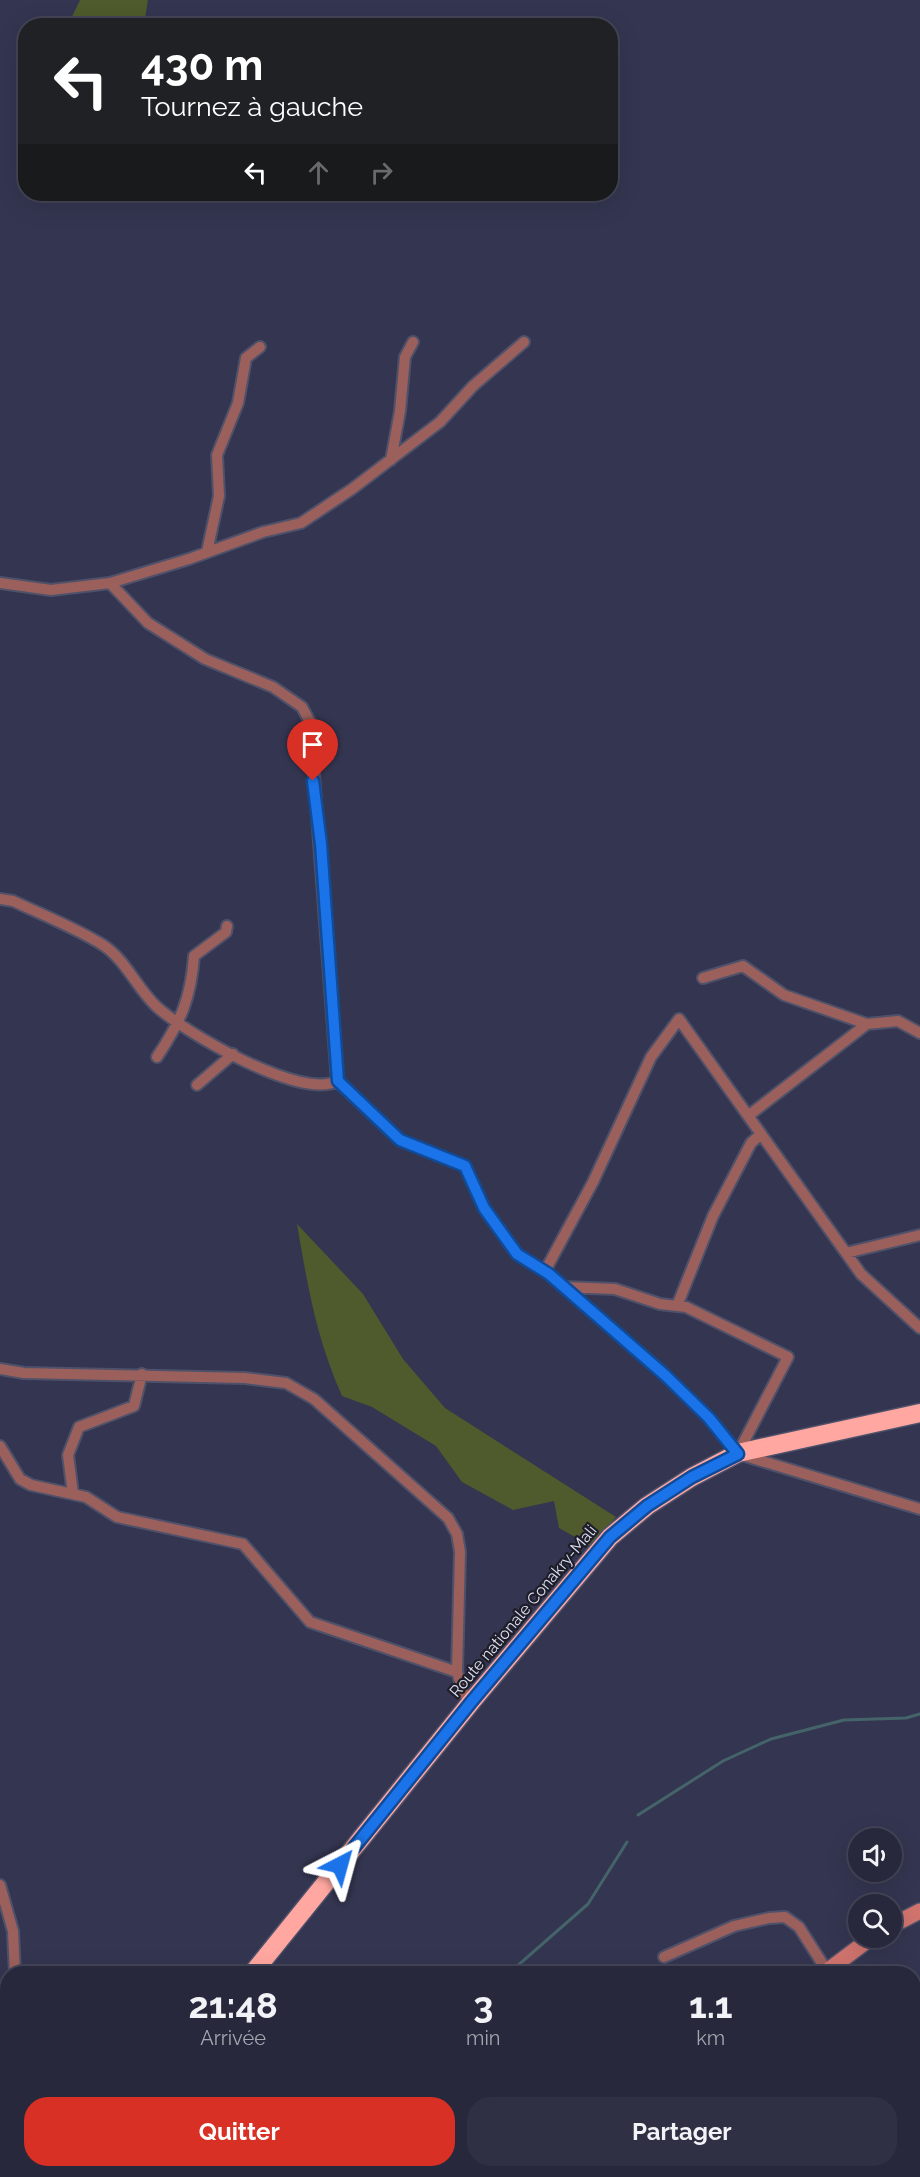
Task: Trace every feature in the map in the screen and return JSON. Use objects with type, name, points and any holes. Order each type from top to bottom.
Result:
[{"type":"highway","name":"Route nationale Conakry-Mali","points":[[258,1966],[472,1701],[610,1537],[647,1506],[692,1477],[738,1454],[920,1413]]},
{"type":"street","points":[[391,460],[400,411],[405,357],[413,342]]},
{"type":"street","points":[[0,583],[51,590],[110,584],[262,532],[301,523],[391,460],[440,422],[473,386],[524,342]]},
{"type":"street","points":[[207,552],[219,496],[217,455],[238,403],[246,358],[260,347]]},
{"type":"street","points":[[110,584],[148,623],[205,659],[273,687],[302,707],[310,722],[338,1081],[400,1140],[465,1166],[484,1208],[517,1254],[545,1271],[666,1376],[709,1418],[738,1454],[920,1509]]},
{"type":"street","points":[[0,899],[13,901],[105,946],[155,1005],[179,1025],[267,1071],[305,1084],[327,1087],[338,1081]]},
{"type":"street","points":[[157,1057],[179,1025],[192,982],[194,956],[226,932],[227,926]]},
{"type":"street","points":[[703,978],[743,966],[784,995],[867,1024],[898,1021],[920,1033]]},
{"type":"street","points":[[545,1271],[594,1182],[651,1057],[679,1019],[861,1274],[920,1328]]},
{"type":"street","points":[[748,1116],[867,1024]]},
{"type":"street","points":[[197,1085],[233,1054]]},
{"type":"street","points":[[677,1306],[713,1216],[751,1143],[761,1134]]},
{"type":"street","points":[[846,1253],[920,1235]]},
{"type":"street","points":[[564,1287],[615,1288],[660,1304],[686,1307],[788,1357],[738,1454]]},
{"type":"street","points":[[0,1369],[24,1373],[245,1378],[286,1383],[314,1399],[448,1518],[457,1534],[460,1552],[457,1672],[464,1694],[472,1701]]},
{"type":"street","points":[[73,1494],[68,1455],[79,1427],[134,1406],[142,1374]]},
{"type":"street","points":[[0,1446],[20,1479],[31,1485],[86,1497],[117,1517],[243,1544],[310,1622],[457,1672]]},
{"type":"street","points":[[0,1885],[13,1931],[15,1966]]},
{"type":"street","points":[[902,1920],[920,1911]]},
{"type":"street","points":[[664,1957],[734,1926],[785,1917],[799,1927],[822,1966]]},
{"type":"street","points":[[835,1966],[858,1948]]},
{"type":"green space","points":[[80,0],[148,0],[145,18],[71,18]]},
{"type":"green space","points":[[297,1224],[363,1294],[403,1359],[445,1408],[616,1517],[591,1546],[559,1528],[554,1501],[513,1510],[462,1482],[436,1446],[372,1407],[342,1396],[319,1333]]},
{"type":"waterway","points":[[638,1815],[723,1761],[771,1739],[844,1720],[906,1718],[920,1714]]},
{"type":"waterway","points":[[517,1966],[588,1904],[627,1842]]},
{"type":"route","points":[[313,781],[321,844],[338,1081],[400,1140],[417,1149],[465,1166],[484,1208],[517,1254],[549,1274],[666,1376],[709,1418],[738,1454],[692,1477],[647,1506],[610,1537],[472,1701],[340,1865]]}]
